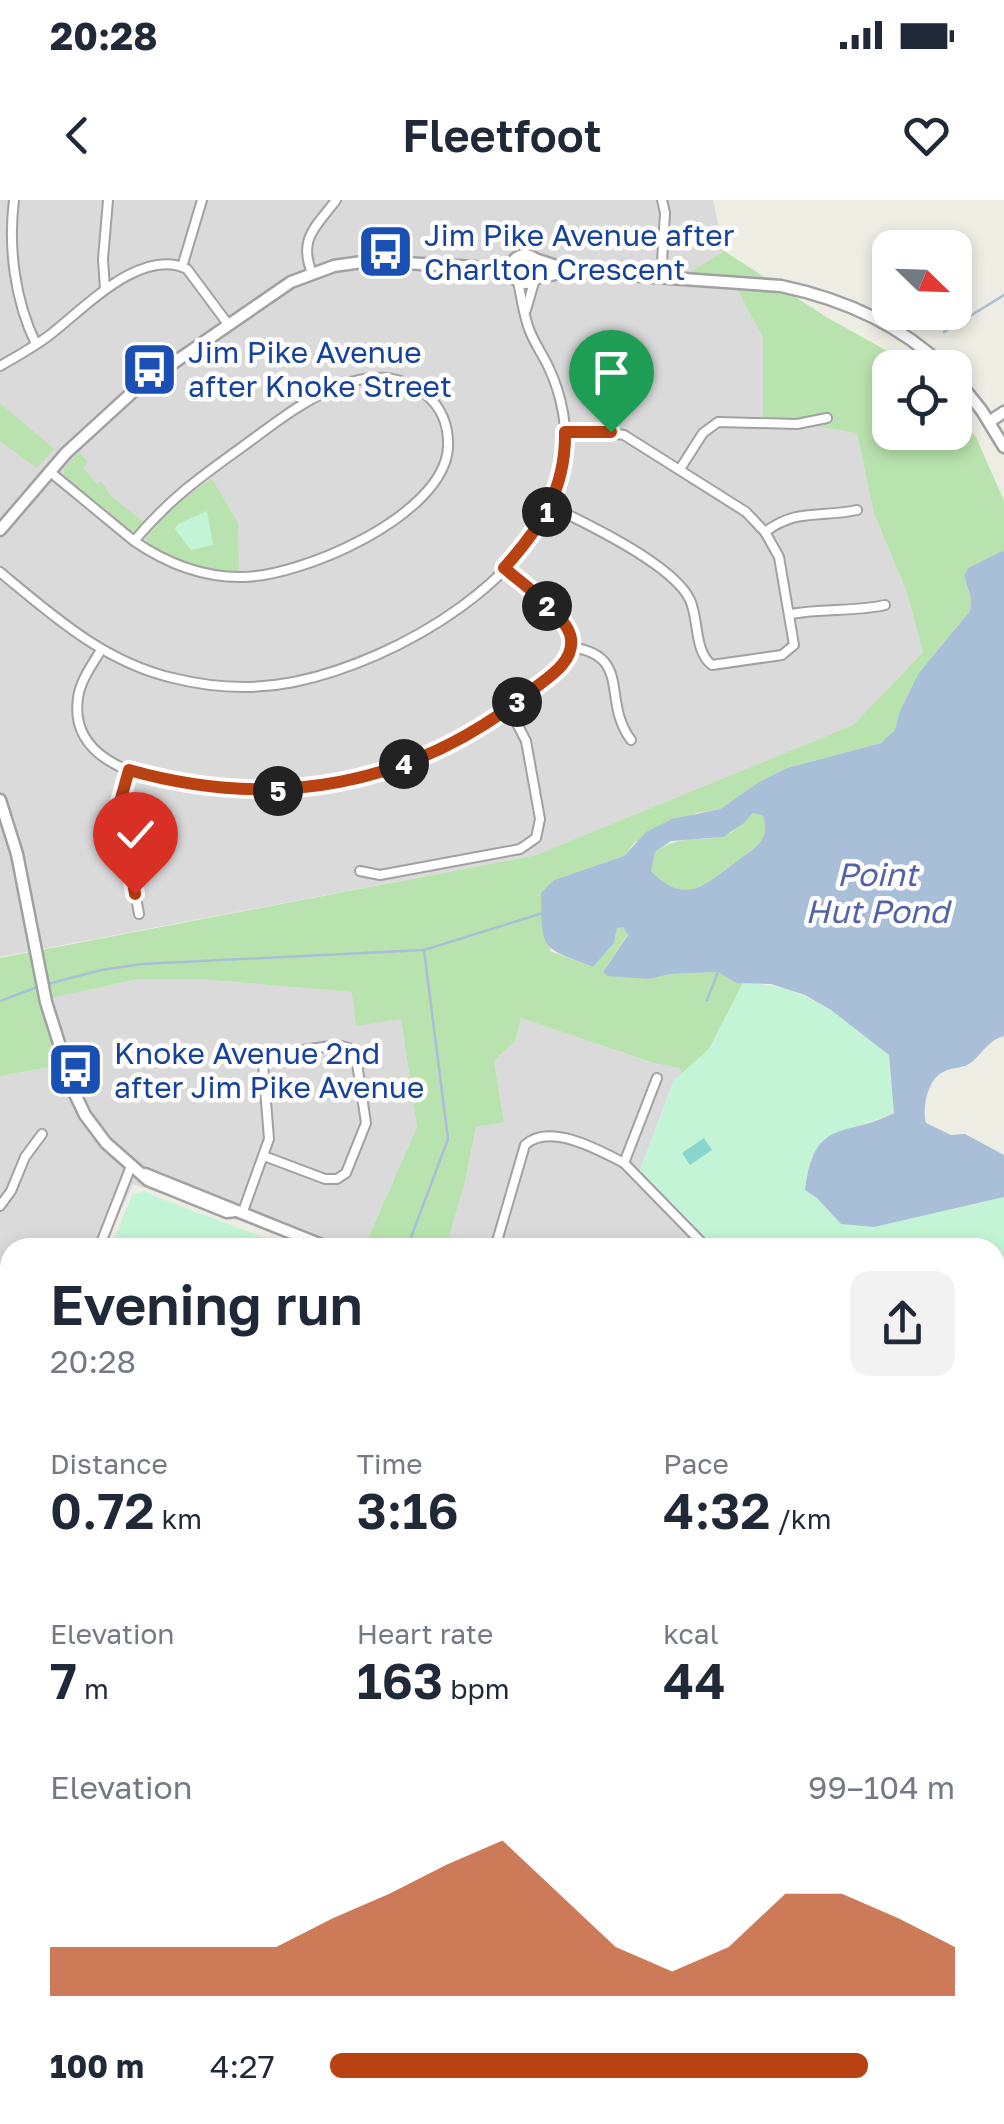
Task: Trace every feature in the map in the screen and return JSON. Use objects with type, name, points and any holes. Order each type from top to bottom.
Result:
[{"type":"street","points":[[14,200],[12,251],[36,344]]},
{"type":"street","points":[[105,289],[104,229],[108,200]]},
{"type":"street","points":[[182,267],[202,200]]},
{"type":"street","points":[[312,273],[306,243],[336,200]]},
{"type":"street","points":[[661,278],[666,214],[662,200]]},
{"type":"street","points":[[0,530],[50,471],[137,388],[291,282],[312,273],[369,261],[483,268],[523,256],[571,271],[781,286],[840,302],[896,329],[922,350]]},
{"type":"street","points":[[525,314],[539,266],[535,259]]},
{"type":"street","points":[[0,572],[59,622],[101,650],[158,674],[203,684],[248,687],[292,682],[363,660],[415,636],[463,605],[504,568],[532,537],[562,474],[565,432],[558,389],[528,328],[511,270],[513,262]]},
{"type":"street","points":[[0,366],[36,344],[105,289],[156,265],[182,267],[196,276],[228,324]]},
{"type":"street","points":[[483,268],[528,283],[571,271]]},
{"type":"street","points":[[50,471],[134,541],[188,569],[223,576],[270,575],[342,550],[408,508],[434,482],[448,452],[444,420],[432,399],[403,380],[356,382],[323,392],[294,408],[173,496],[134,541]]},
{"type":"street","points":[[972,400],[1004,447]]},
{"type":"street","points":[[989,422],[1004,412]]},
{"type":"street","points":[[680,469],[703,432],[718,422],[798,424],[827,418]]},
{"type":"street","points":[[550,506],[594,527],[673,577],[691,602],[703,657],[712,664],[790,651],[795,636],[779,557],[765,532],[746,512],[624,435],[565,432]]},
{"type":"street","points":[[765,532],[796,515],[828,516],[857,510]]},
{"type":"street","points":[[101,650],[80,687],[78,714],[82,728],[100,754],[129,770],[165,780],[237,791],[326,786],[376,774],[426,755],[509,708],[561,667],[572,637],[561,618],[504,568]]},
{"type":"street","points":[[791,614],[821,609],[859,611],[885,605]]},
{"type":"street","points":[[571,647],[599,654],[608,664],[619,720],[631,740]]},
{"type":"street","points":[[360,871],[380,875],[520,849],[536,838],[540,819],[526,741],[509,708]]},
{"type":"street","points":[[129,770],[120,802],[139,914]]},
{"type":"street","points":[[0,800],[17,854],[46,1002],[85,1115],[106,1143],[144,1174],[304,1238]]},
{"type":"street","points":[[239,1212],[264,1156],[270,1124],[263,1064],[276,1054],[337,1045],[353,1051],[366,1123],[346,1173],[337,1179],[325,1179],[264,1156]]},
{"type":"street","points":[[624,1164],[657,1078]]},
{"type":"street","points":[[0,1206],[42,1134]]},
{"type":"street","points":[[497,1238],[522,1153],[531,1139],[554,1136],[624,1164],[697,1238]]},
{"type":"street","points":[[103,1238],[132,1166]]},
{"type":"shaded area","points":[[0,200],[713,200],[724,251],[673,283],[736,287],[763,338],[763,416],[857,432],[874,514],[906,590],[923,652],[853,725],[536,855],[0,957]]},
{"type":"shaded area","points":[[138,979],[199,979],[353,992],[401,1019],[417,1127],[368,1238],[287,1238],[133,1184],[108,1238],[0,1238],[0,1076],[61,1065],[41,1000]]},
{"type":"shaded area","points":[[521,1018],[652,1063],[680,1068],[683,1075],[674,1080],[640,1170],[706,1238],[448,1238],[476,1127],[504,1122],[494,1061],[516,1040]]},
{"type":"shaded area","points":[[704,1138],[712,1150],[690,1165],[682,1153]]},
{"type":"green space","points":[[724,251],[885,350],[872,350],[872,450],[972,450],[972,432],[1004,501],[1004,550],[968,568],[964,575],[970,611],[918,674],[899,713],[895,731],[881,743],[787,768],[720,809],[696,813],[635,842],[624,856],[554,880],[550,951],[593,967],[614,943],[617,928],[622,926],[628,934],[603,972],[649,979],[718,972],[743,983],[709,1049],[683,1075],[679,1068],[653,1063],[521,1018],[516,1040],[494,1061],[504,1122],[476,1127],[448,1238],[368,1238],[417,1127],[401,1019],[356,1026],[352,992],[199,979],[138,979],[42,1000],[61,1065],[0,1076],[0,958],[536,855],[853,725],[923,652],[906,590],[874,514],[857,433],[763,417],[763,338],[736,287],[671,284]]},
{"type":"green space","points":[[0,403],[54,449],[37,468],[0,441]]},
{"type":"green space","points":[[79,452],[88,462],[83,468],[97,484],[101,481],[111,496],[146,524],[138,532],[128,530],[65,479],[63,469]]},
{"type":"green space","points":[[212,479],[238,523],[239,575],[207,571],[147,546],[146,538],[173,504]]},
{"type":"green space","points":[[207,511],[213,545],[191,550],[175,529]]},
{"type":"green space","points":[[753,813],[763,816],[762,839],[712,880],[683,890],[662,881],[650,870],[655,852],[676,842],[728,834]]},
{"type":"green space","points":[[743,983],[786,989],[839,1016],[890,1055],[894,1113],[824,1138],[817,1198],[841,1224],[874,1227],[1004,1197],[1004,1238],[706,1238],[640,1170],[674,1080],[709,1049]]},
{"type":"green space","points":[[144,1191],[265,1238],[115,1238],[132,1195]]},
{"type":"water","name":"Point Hut Pond","points":[[1004,550],[1004,1036],[990,1043],[969,1064],[947,1070],[933,1081],[925,1103],[925,1117],[926,1123],[951,1135],[965,1134],[1004,1155],[1004,1197],[874,1227],[841,1224],[805,1190],[810,1167],[824,1140],[894,1113],[889,1055],[831,1010],[805,995],[771,984],[736,983],[718,972],[649,979],[607,976],[603,972],[628,935],[623,927],[617,928],[614,943],[593,967],[563,955],[544,937],[541,893],[554,880],[624,856],[646,832],[672,819],[720,809],[787,768],[881,743],[895,730],[918,674],[970,611],[964,575],[968,568]],"holes":[[[753,813],[763,816],[764,833],[758,845],[703,885],[684,890],[651,871],[655,852],[671,841],[723,837]]]},
{"type":"waterway","points":[[944,332],[1004,295]]},
{"type":"waterway","points":[[411,1238],[448,1139],[424,950],[543,913]]},
{"type":"waterway","points":[[48,984],[142,964],[423,950]]},
{"type":"waterway","points":[[707,1000],[718,972]]},
{"type":"waterway","points":[[0,1001],[40,986]]},
{"type":"place","name":"Jim Pike Avenue after Charlton Crescent","points":[[385,252]]},
{"type":"place","name":"Jim Pike Avenue after Knoke Street","points":[[149,369]]},
{"type":"place","name":"Knoke Avenue 2nd after Jim Pike Avenue","points":[[75,1070]]},
{"type":"route","points":[[135,894],[120,802],[129,770],[237,791],[291,790],[360,779],[460,738],[509,708],[561,667],[571,647],[568,628],[504,568],[532,537],[554,498],[564,461],[565,432],[611,432]]}]
